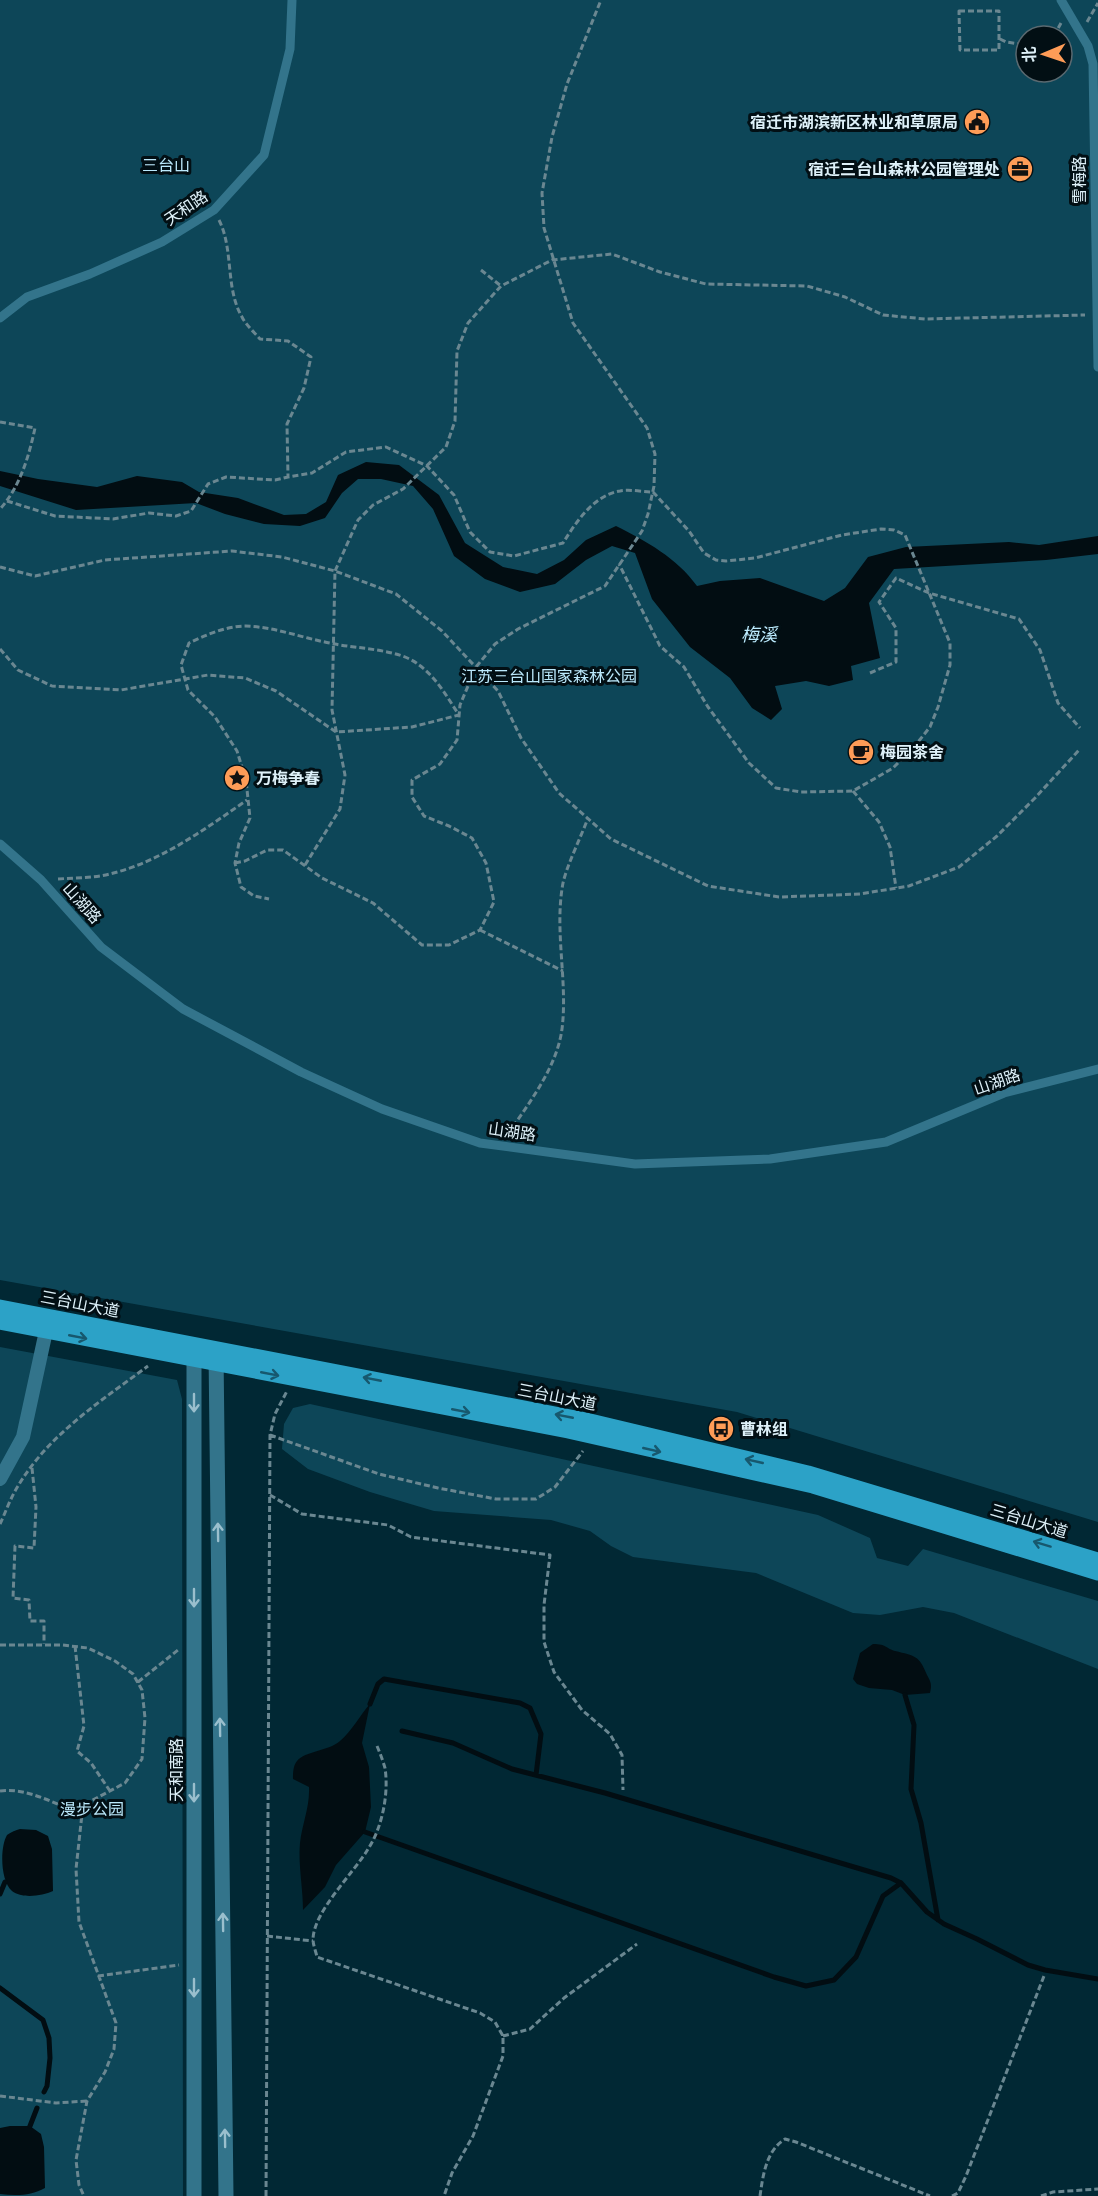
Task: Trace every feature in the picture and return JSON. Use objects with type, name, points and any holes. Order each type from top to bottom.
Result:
[{"type":"main road","name":"三台山大道","points":[[0,1307],[216,1357],[293,1379],[593,1437],[813,1486],[1098,1573]]},
{"type":"main road","name":"三台山大道","points":[[0,1322],[165,1354],[194,1352]]},
{"type":"main road","name":"三台山大道","points":[[216,1357],[586,1420],[808,1473],[1098,1560]]},
{"type":"street","points":[[0,1479],[23,1437],[46,1331]]},
{"type":"street","name":"天和南路","points":[[194,1352],[194,2196]]},
{"type":"street","points":[[216,1357],[226,2196]]},
{"type":"lane","name":"天和路","points":[[0,318],[27,297],[90,274],[162,242],[214,210],[264,155],[290,49],[292,0]]},
{"type":"lane","name":"雪梅路","points":[[1061,0],[1088,46],[1093,64],[1098,367]]},
{"type":"lane","name":"山湖路","points":[[0,844],[41,880],[101,946],[183,1009],[301,1072],[382,1109],[480,1143],[635,1164],[770,1159],[886,1142],[1004,1093],[1098,1069]]},
{"type":"path","points":[[235,864],[267,850],[283,850],[322,878],[373,903],[422,945],[449,945],[480,930],[494,902],[486,863],[472,838],[424,816],[412,797],[412,780],[440,764],[457,740],[460,705],[476,668],[495,644],[518,629],[605,586],[642,531],[653,492],[655,454],[647,428],[573,323],[544,228],[542,193],[552,137],[567,84],[601,0]]},
{"type":"path","points":[[1078,30],[1089,20],[1098,3]]},
{"type":"path","points":[[959,11],[999,11],[1000,39],[999,50],[960,50],[959,11]]},
{"type":"path","points":[[1000,39],[1014,43]]},
{"type":"path","points":[[214,210],[223,229],[233,292],[242,316],[260,339],[288,340],[311,357],[304,388],[287,424],[288,477]]},
{"type":"path","points":[[305,865],[340,809],[345,775],[332,710],[335,571],[358,520],[373,505],[404,489],[446,447],[455,421],[457,351],[468,324],[501,286],[552,260],[612,254],[660,272],[706,284],[807,286],[845,297],[883,315],[926,319],[1097,314]]},
{"type":"path","points":[[482,270],[501,286]]},
{"type":"path","points":[[0,422],[35,428],[29,458],[7,501],[0,508]]},
{"type":"path","points":[[7,501],[55,516],[113,519],[149,513],[177,516],[191,511],[208,484],[226,477],[275,480],[312,473],[346,452],[386,447],[427,466],[454,495],[470,532],[490,552],[514,556],[563,543],[576,522],[598,500],[620,490],[653,492],[689,531],[704,553],[716,560],[755,558],[842,535],[881,529],[894,530],[905,535],[950,644],[950,665],[930,727],[893,768],[853,791],[801,792],[776,788],[749,763],[708,707],[684,667],[660,646],[619,564]]},
{"type":"path","points":[[0,567],[35,576],[105,560],[232,551],[282,557],[335,571],[396,594],[442,631],[498,692],[521,738],[559,793],[612,839],[708,886],[779,897],[860,894],[909,886],[959,867],[997,836],[1080,749]]},
{"type":"path","points":[[870,673],[896,662],[896,628],[879,602],[896,578],[929,593],[1019,619],[1040,650],[1058,703],[1080,728]]},
{"type":"path","points":[[268,899],[254,896],[241,887],[235,864],[239,843],[250,818],[246,780],[237,751],[215,717],[188,690],[181,665],[189,643],[214,632],[244,626],[387,652],[418,663],[438,682],[459,715]]},
{"type":"path","points":[[0,649],[18,670],[52,686],[121,690],[208,675],[245,678],[276,691],[336,732],[412,727],[459,715]]},
{"type":"path","points":[[853,791],[879,822],[890,847],[896,888]]},
{"type":"path","points":[[41,880],[100,876],[151,860],[194,837],[248,799]]},
{"type":"path","points":[[500,1145],[547,1076],[562,1030],[563,971],[560,916],[564,881],[588,818]]},
{"type":"path","points":[[480,930],[563,971]]},
{"type":"path","points":[[0,1524],[18,1485],[60,1433],[98,1402],[165,1354]]},
{"type":"path","points":[[266,2196],[270,1435],[275,1414],[293,1379]]},
{"type":"path","points":[[270,1435],[379,1474],[496,1499],[536,1498],[555,1487],[568,1473],[593,1437]]},
{"type":"path","points":[[32,1467],[36,1507],[34,1548],[15,1546],[13,1598],[29,1600],[30,1621],[44,1621],[44,1644]]},
{"type":"path","points":[[270,1495],[302,1514],[388,1526],[411,1537],[550,1555],[544,1605],[544,1642],[554,1672],[582,1710],[610,1734],[622,1755],[623,1790]]},
{"type":"path","points":[[138,1683],[194,1636]]},
{"type":"path","points":[[0,1645],[44,1644],[88,1648],[115,1661],[133,1674],[142,1690],[145,1718],[141,1759],[125,1783],[89,1802],[82,1815],[76,1869],[79,1922],[117,2023],[114,2049],[105,2072],[87,2101],[76,2160],[79,2185],[84,2196]]},
{"type":"path","points":[[75,1646],[84,1726],[77,1751],[91,1763],[110,1791]]},
{"type":"path","points":[[377,1746],[385,1769],[384,1800],[379,1825],[369,1848],[330,1900],[316,1925],[312,1941],[317,1957],[480,2013],[495,2022],[503,2036],[503,2056],[497,2077],[473,2136],[452,2172],[444,2196]]},
{"type":"path","points":[[0,1791],[8,1790],[31,1795],[82,1815]]},
{"type":"path","points":[[267,1936],[312,1941]]},
{"type":"path","points":[[503,2036],[530,2030],[564,1998],[637,1944]]},
{"type":"path","points":[[98,1976],[194,1963]]},
{"type":"path","points":[[952,2196],[958,2193],[966,2176],[1044,1976]]},
{"type":"path","points":[[0,2096],[56,2103],[87,2101]]},
{"type":"path","points":[[760,2196],[763,2173],[775,2145],[785,2139],[930,2196]]},
{"type":"path","points":[[1041,2196],[1053,2192],[1098,2189]]},
{"type":"green space","name":"江苏三台山国家森林公园","points":[[0,0],[1098,0],[1098,1522],[737,1412],[0,1280]]},
{"type":"green space","name":"漫步公园","points":[[0,1347],[177,1380],[182,1399],[183,2196],[0,2196]]},
{"type":"green space","points":[[310,1404],[818,1515],[870,1538],[877,1558],[908,1566],[923,1549],[1098,1601],[1098,1669],[954,1613],[923,1607],[880,1615],[853,1613],[756,1573],[633,1557],[611,1546],[590,1531],[551,1520],[434,1511],[370,1492],[308,1469],[282,1449],[284,1424],[293,1408]]},
{"type":"water","name":"梅溪","points":[[366,462],[399,465],[439,495],[465,543],[503,567],[537,574],[564,560],[586,540],[616,526],[650,544],[680,567],[697,586],[720,581],[760,578],[824,601],[845,588],[868,557],[906,547],[1009,542],[1039,545],[1098,536],[1098,554],[1046,560],[894,569],[869,603],[880,658],[851,666],[853,680],[829,686],[806,681],[775,686],[782,709],[771,720],[752,708],[730,678],[690,647],[652,599],[635,553],[612,546],[586,560],[555,584],[520,592],[485,579],[454,556],[433,509],[413,486],[381,479],[358,479],[342,493],[325,518],[300,526],[264,524],[225,514],[196,503],[76,510],[0,486],[0,471],[97,487],[137,476],[182,482],[199,492],[238,498],[284,515],[306,514],[326,502],[338,475]]},
{"type":"water","points":[[873,1644],[883,1645],[919,1660],[930,1682],[930,1693],[905,1695],[892,1690],[869,1688],[857,1684],[853,1679],[860,1653]]},
{"type":"water","points":[[370,1704],[362,1743],[369,1767],[371,1807],[365,1832],[336,1865],[325,1887],[303,1910],[300,1851],[309,1787],[293,1779],[295,1765],[306,1755],[340,1741]]},
{"type":"water","points":[[20,1829],[36,1830],[48,1836],[52,1849],[53,1891],[26,1896],[16,1894],[8,1886],[3,1872],[3,1847],[7,1835]]},
{"type":"water","points":[[30,2126],[41,2134],[44,2147],[45,2188],[23,2195],[0,2194],[0,2128]]},
{"type":"waterway","points":[[370,1704],[378,1684],[384,1679],[520,1703],[530,1708],[541,1734],[536,1775]]},
{"type":"waterway","points":[[905,1695],[914,1725],[911,1789],[921,1823],[938,1920]]},
{"type":"waterway","points":[[402,1731],[453,1743],[512,1769],[605,1793],[891,1878],[901,1883],[927,1912],[944,1924],[1028,1965],[1098,1979]]},
{"type":"waterway","points":[[365,1832],[774,1977],[806,1986],[834,1980],[856,1957],[883,1896],[901,1883]]},
{"type":"waterway","points":[[0,1894],[5,1882]]},
{"type":"waterway","points":[[0,1988],[43,2020],[49,2038],[50,2058],[47,2086],[44,2092]]},
{"type":"waterway","points":[[30,2126],[37,2108]]},
{"type":"place","name":"宿迁市湖滨新区林业和草原局","points":[[977,122]]},
{"type":"place","name":"宿迁三台山森林公园管理处","points":[[1020,169]]},
{"type":"place","name":"梅园茶舍","points":[[861,752]]},
{"type":"place","name":"万梅争春","points":[[237,778]]},
{"type":"place","name":"曹林组","points":[[721,1429]]},
{"type":"park label","name":"三台山","points":[[166,165]]}]
